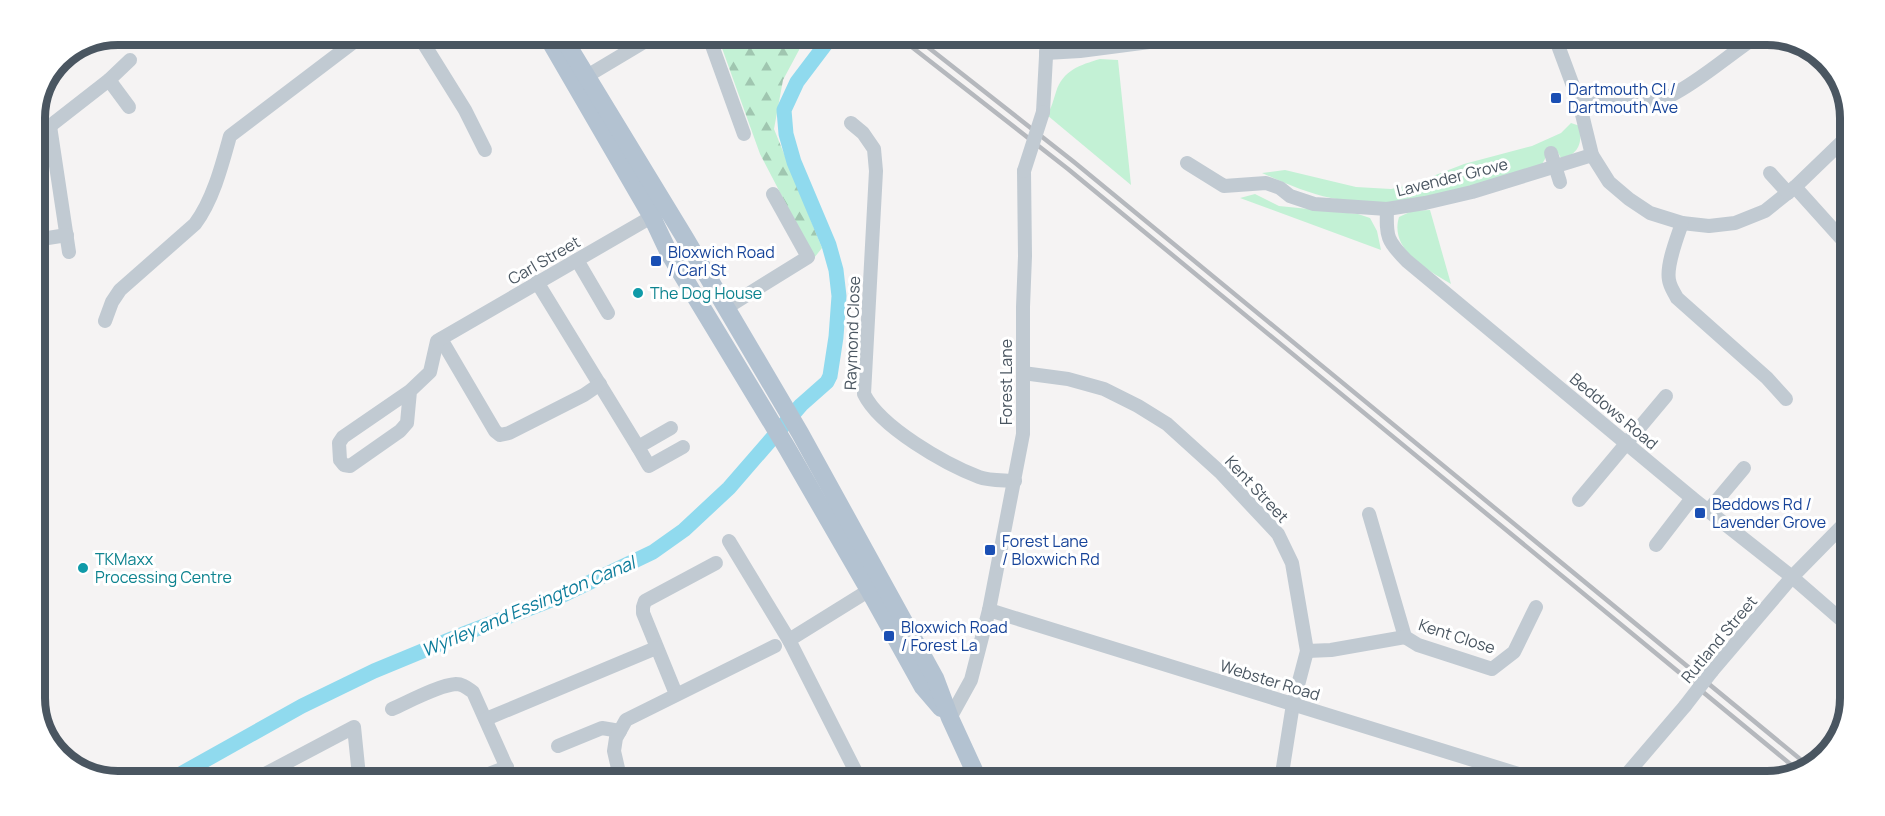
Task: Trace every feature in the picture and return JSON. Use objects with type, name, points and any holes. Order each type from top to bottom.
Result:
[{"type":"main road","points":[[553,45],[659,212],[726,308],[799,431],[829,503],[876,586],[935,678],[974,771]]},
{"type":"main road","points":[[568,45],[587,76],[659,212],[669,253],[767,417],[787,448],[829,503]]},
{"type":"street","points":[[105,321],[112,302],[120,290],[195,224],[203,213],[230,136],[350,45]]},
{"type":"street","points":[[425,45],[465,110],[485,150]]},
{"type":"street","points":[[587,76],[639,45]]},
{"type":"street","points":[[713,45],[744,134]]},
{"type":"street","name":"Forest Lane","points":[[950,718],[971,680],[989,610],[1023,434],[1025,256],[1023,171],[1043,112],[1046,45]]},
{"type":"street","points":[[1046,52],[1081,45]]},
{"type":"street","points":[[1558,45],[1579,102],[1592,155],[1609,182],[1650,213],[1682,223],[1709,226],[1735,223],[1765,211],[1840,143]]},
{"type":"street","points":[[1579,102],[1640,104],[1669,96],[1743,45]]},
{"type":"street","points":[[45,127],[50,126],[109,80],[130,60]]},
{"type":"street","points":[[109,80],[129,107]]},
{"type":"street","name":"Raymond Close","points":[[851,123],[858,137],[874,149],[876,171],[864,394],[869,405],[884,420],[932,453],[981,477],[1015,481]]},
{"type":"street","points":[[50,126],[69,252]]},
{"type":"street","name":"Lavender Grove","points":[[1187,163],[1224,186],[1266,183],[1280,188],[1290,196],[1314,204],[1387,209],[1472,192],[1553,160],[1592,155]]},
{"type":"street","points":[[1553,160],[1560,182]]},
{"type":"street","points":[[1770,173],[1791,190],[1840,238]]},
{"type":"street","points":[[726,308],[808,257],[773,194]]},
{"type":"street","name":"Beddows Road","points":[[1387,209],[1387,232],[1392,245],[1407,261],[1840,619]]},
{"type":"street","name":"Carl Street","points":[[439,340],[659,212]]},
{"type":"street","points":[[1682,223],[1668,278],[1677,298],[1772,373],[1786,399]]},
{"type":"street","points":[[45,238],[67,235]]},
{"type":"street","points":[[577,260],[608,313]]},
{"type":"street","points":[[537,282],[649,466],[682,447]]},
{"type":"street","points":[[439,340],[495,431],[500,435],[509,434],[584,395],[600,384]]},
{"type":"street","points":[[410,391],[407,423],[400,431],[350,466],[344,465],[338,451],[343,437],[410,391],[430,372],[439,340]]},
{"type":"street","name":"Kent Street","points":[[1023,373],[1068,379],[1104,389],[1167,424],[1220,472],[1278,534],[1292,563],[1307,651],[1293,704],[1282,771]]},
{"type":"street","points":[[1579,500],[1666,396]]},
{"type":"street","points":[[638,447],[671,428]]},
{"type":"street","points":[[1708,511],[1744,468]]},
{"type":"street","points":[[1656,545],[1692,498]]},
{"type":"street","name":"Kent Close","points":[[1369,514],[1406,637],[1418,645],[1492,669],[1514,652],[1536,606]]},
{"type":"street","name":"Rutland Street","points":[[1630,771],[1792,578],[1840,528]]},
{"type":"street","points":[[729,542],[789,640],[855,771]]},
{"type":"street","points":[[676,694],[656,648],[642,607],[645,601],[716,563]]},
{"type":"street","points":[[789,640],[876,586]]},
{"type":"street","name":"Webster Road","points":[[989,610],[1509,771]]},
{"type":"street","name":"Kent Close","points":[[1307,651],[1331,650],[1406,637]]},
{"type":"street","points":[[615,771],[616,738],[626,720],[775,646]]},
{"type":"street","points":[[486,719],[656,648]]},
{"type":"street","points":[[392,709],[443,687],[455,684],[464,685],[473,692],[509,771]]},
{"type":"street","points":[[274,771],[354,727],[358,771]]},
{"type":"street","points":[[558,746],[602,728],[620,731]]},
{"type":"green space","points":[[721,45],[802,45],[783,80],[774,129],[822,248],[814,258],[760,154]]},
{"type":"green space","points":[[1100,59],[1118,60],[1131,185],[1047,115],[1063,78],[1079,66]]},
{"type":"green space","points":[[1571,123],[1580,126],[1580,143],[1572,154],[1561,158],[1556,149],[1545,152],[1542,164],[1465,188],[1412,200],[1358,202],[1331,198],[1305,191],[1262,173],[1285,170],[1356,187],[1391,189],[1410,185],[1464,164],[1532,146],[1561,133]]},
{"type":"green space","points":[[1255,194],[1279,206],[1358,214],[1370,218],[1377,231],[1381,250],[1240,198]]},
{"type":"green space","points":[[1430,210],[1451,284],[1413,258],[1405,249],[1397,229],[1399,217],[1412,211]]},
{"type":"waterway","name":"Wyrley and Essington Canal","points":[[186,771],[302,706],[374,671],[559,597],[653,552],[684,530],[729,488],[801,405],[827,382],[836,337],[839,296],[836,270],[829,245],[794,162],[786,134],[784,110],[797,82],[825,45]]},
{"type":"railway","points":[[909,45],[1068,169],[1793,766]]},
{"type":"railway","points":[[925,45],[1074,162],[1803,762]]},
{"type":"place","name":"Dartmouth Cl / Dartmouth Ave","points":[[1556,98]]},
{"type":"place","name":"Bloxwich Road / Carl St","points":[[656,261]]},
{"type":"place","name":"The Dog House","points":[[638,293]]},
{"type":"place","name":"Beddows Rd / Lavender Grove","points":[[1700,513]]},
{"type":"place","name":"Forest Lane / Bloxwich Rd","points":[[990,550]]},
{"type":"place","name":"TKMaxx Processing Centre","points":[[83,568]]},
{"type":"place","name":"Bloxwich Road / Forest La","points":[[889,636]]}]
